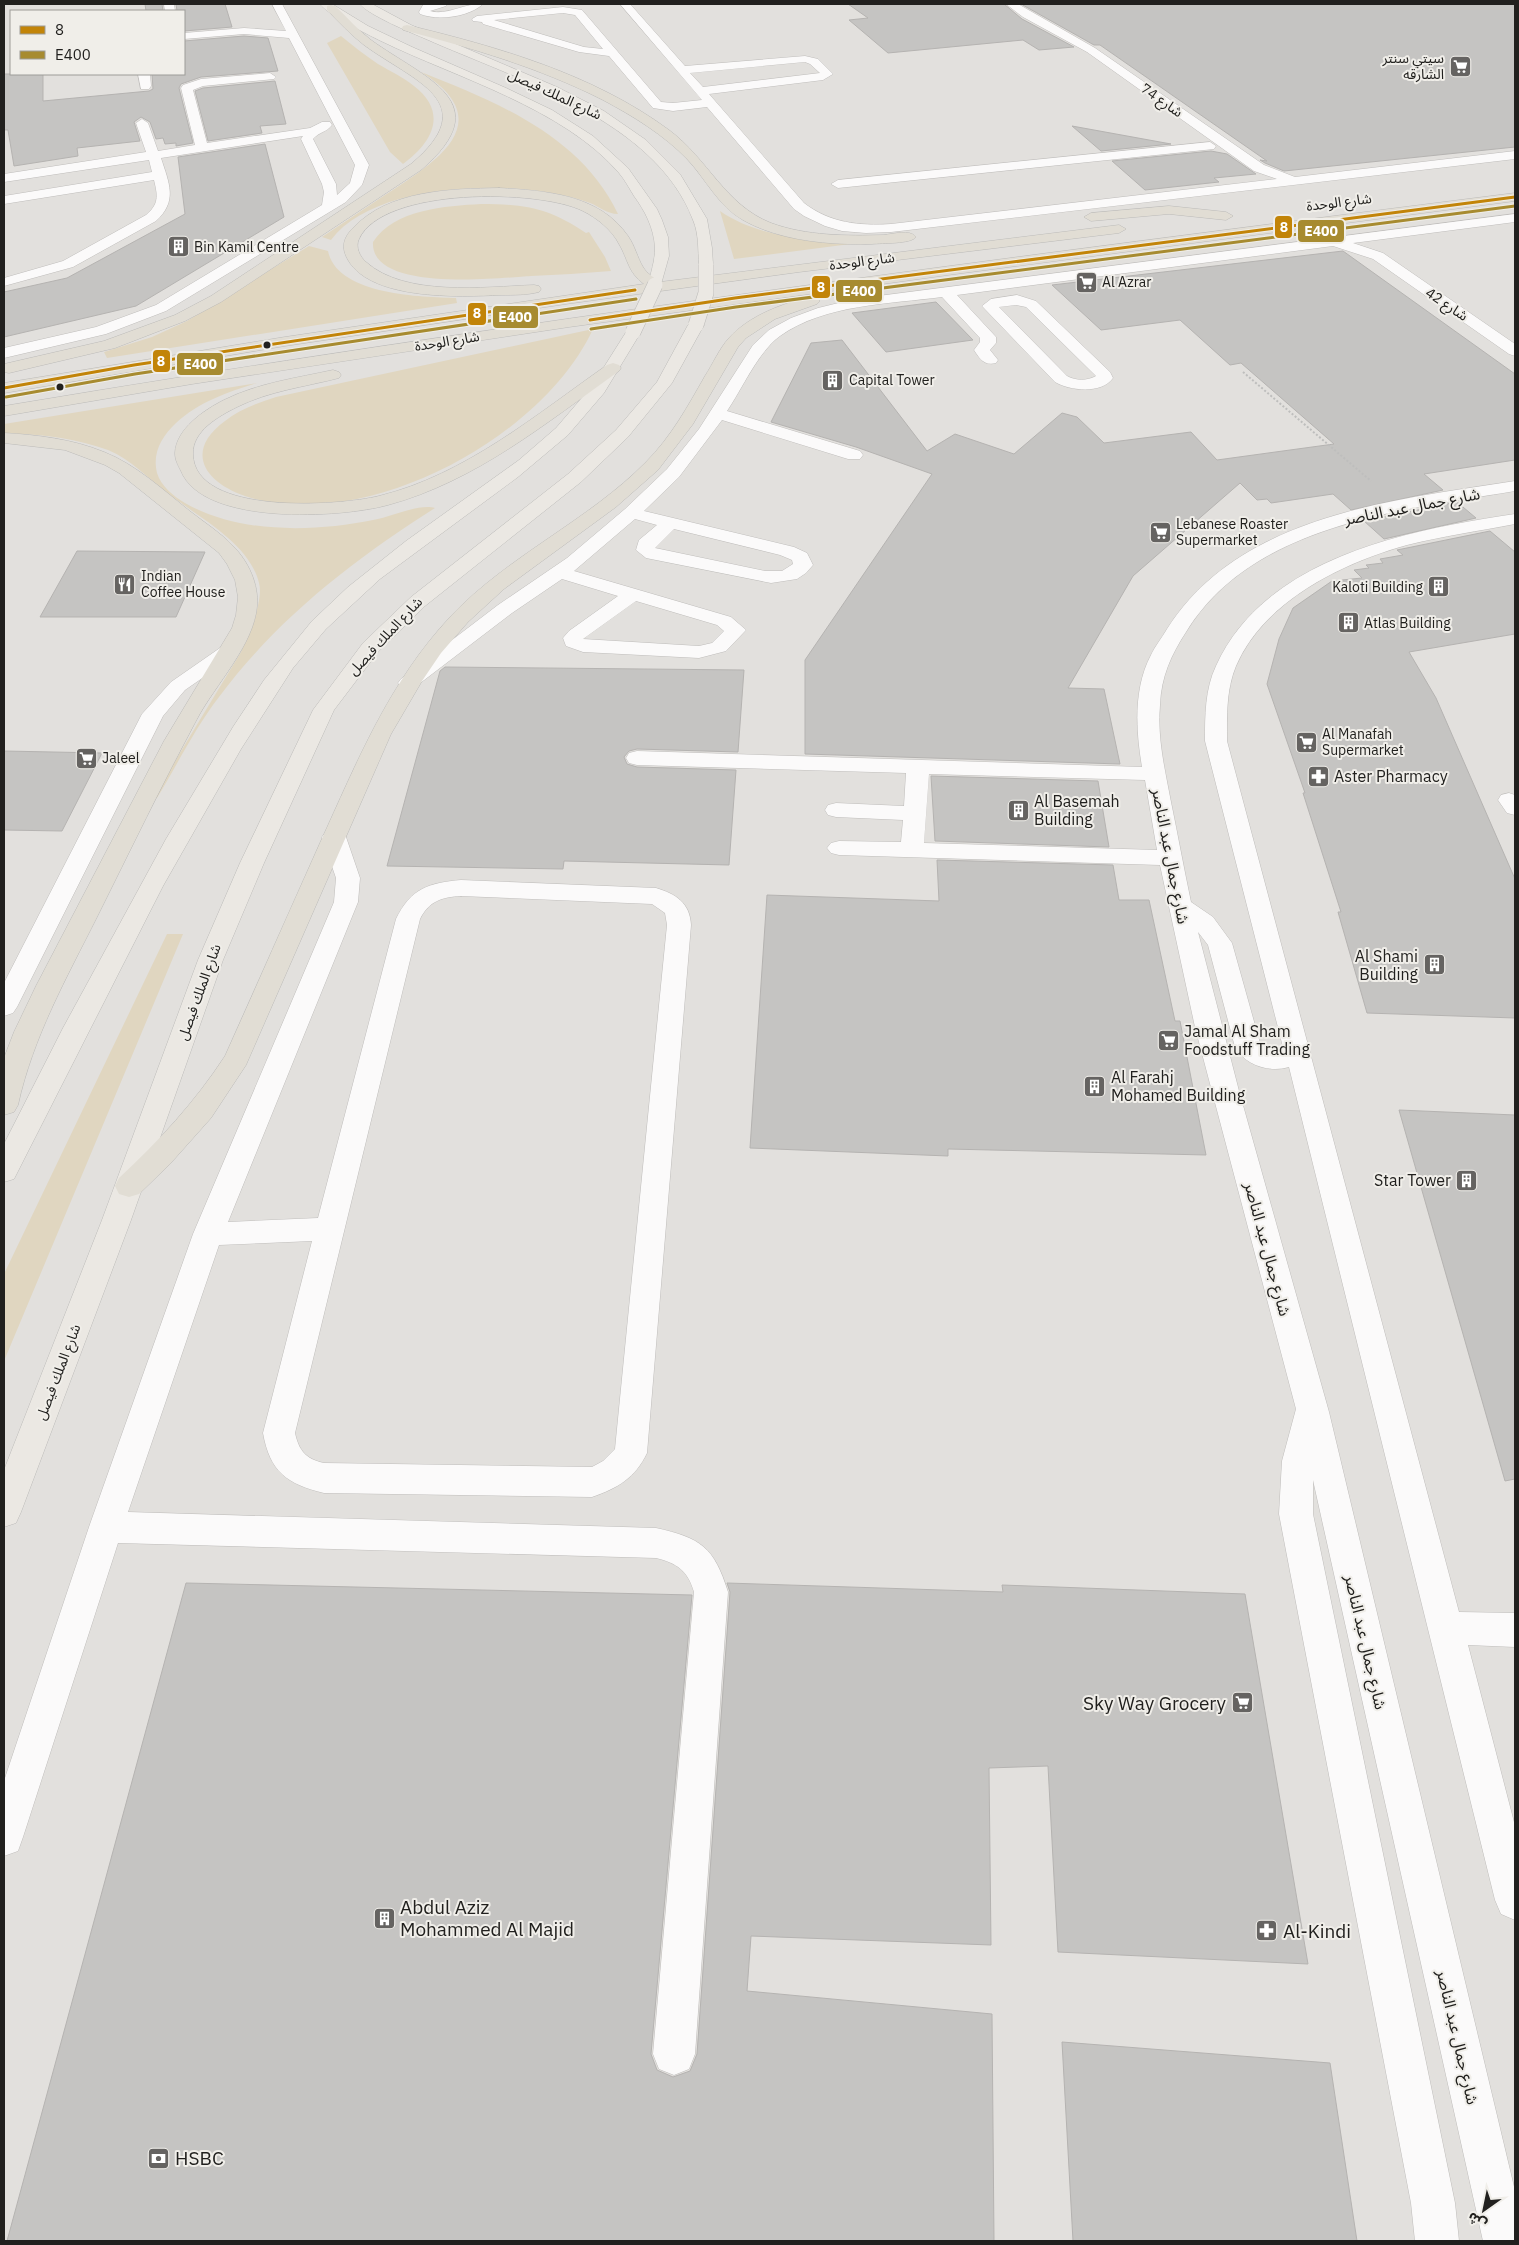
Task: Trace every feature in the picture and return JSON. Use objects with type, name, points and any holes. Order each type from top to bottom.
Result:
[{"type":"highway","points":[[4,369],[53,360],[109,345],[158,328],[199,309],[416,167],[438,148],[445,138],[451,119],[450,110],[441,93],[366,41],[328,6]]},
{"type":"highway","name":"شارع الوحدة","points":[[4,388],[153,363],[754,274],[1231,216],[1169,210],[1146,211],[892,239],[841,239],[793,232],[763,224],[740,213],[730,204],[692,157],[676,142],[638,115],[609,98],[560,76],[478,47],[407,28]]},
{"type":"highway","points":[[620,293],[571,286],[468,292],[410,287],[379,278],[367,272],[353,257],[351,242],[359,228],[377,215],[419,200],[453,194],[489,191],[544,195],[587,207],[605,219],[622,238],[636,269],[654,285]]},
{"type":"highway","name":"شارع الوحدة","points":[[4,411],[148,386],[735,298],[1515,197]]},
{"type":"highway","points":[[129,1186],[164,1154],[194,1122],[218,1090],[237,1058],[380,734],[408,683],[433,648],[476,602],[619,495],[652,465],[684,426],[733,344],[750,329],[781,310],[797,304],[961,277],[992,265]]},
{"type":"highway","points":[[484,336],[413,358],[278,387],[236,401],[204,420],[193,431],[186,443],[183,454],[185,465],[191,476],[214,494],[252,506],[275,509],[318,510],[380,502],[427,487],[485,456],[613,368]]},
{"type":"highway","points":[[4,438],[47,441],[70,446],[110,460],[125,469],[226,549],[238,563],[245,579],[248,596],[246,614],[239,633],[186,720],[38,1008],[9,1079],[4,1105]]},
{"type":"main road","name":"شارع الملك فيصل","points":[[4,1512],[129,1186],[220,935],[261,843],[329,702],[374,644],[425,593],[566,485],[601,455],[630,426],[674,371],[696,325],[706,293],[705,243],[700,221],[690,198],[676,177],[637,139],[607,118],[559,92],[407,28],[365,4]]},
{"type":"main road","name":"شارع الملك فيصل","points":[[4,1171],[90,1002],[174,844],[274,680],[320,625],[372,576],[544,448],[584,407],[613,368],[633,332],[654,285],[662,258],[662,241],[655,218],[642,193],[624,171],[580,133],[524,100],[381,37],[328,6]]},
{"type":"street","points":[[442,4],[427,7],[424,12],[442,15],[478,4]]},
{"type":"street","points":[[625,4],[799,206],[814,218],[842,227],[860,229],[890,228],[1515,155]]},
{"type":"street","name":"شارع 74","points":[[1011,4],[1027,15],[1056,30],[1078,34],[1266,172],[1298,181]]},
{"type":"street","points":[[4,353],[101,331],[161,308],[329,207],[352,190],[362,173],[362,165],[281,10],[268,24],[244,31]]},
{"type":"street","points":[[477,19],[569,10],[578,12],[588,21],[657,105],[673,107],[712,103]]},
{"type":"street","points":[[460,11],[510,30],[583,50],[613,53]]},
{"type":"street","name":"شارع 74","points":[[1027,15],[1031,22],[1041,30],[1248,174],[1250,181],[1241,188]]},
{"type":"street","points":[[568,24],[588,21]]},
{"type":"street","points":[[510,30],[539,27]]},
{"type":"street","points":[[1041,30],[1056,30]]},
{"type":"street","points":[[185,36],[244,31],[294,35]]},
{"type":"street","points":[[683,70],[805,60],[816,62],[827,74],[814,79],[700,91]]},
{"type":"street","points":[[202,148],[186,88],[202,83],[270,77]]},
{"type":"street","points":[[4,178],[313,131],[339,119]]},
{"type":"street","points":[[4,282],[68,264],[151,218],[160,210],[164,202],[155,155],[142,123]]},
{"type":"street","points":[[313,131],[307,139],[330,184],[329,207]]},
{"type":"street","points":[[838,184],[1210,146]]},
{"type":"street","points":[[1238,153],[1260,156]]},
{"type":"street","points":[[1329,166],[1369,172]]},
{"type":"street","points":[[4,200],[159,175]]},
{"type":"street","points":[[408,683],[505,609],[558,572],[631,514],[673,473],[719,414],[758,348],[774,333],[796,321],[823,311],[855,304],[1325,241],[1515,218]]},
{"type":"street","points":[[1378,256],[1374,242],[1379,234]]},
{"type":"street","name":"شارع 42","points":[[1325,241],[1347,245],[1378,256],[1515,351]]},
{"type":"street","points":[[989,286],[1004,301],[1023,301],[1031,304],[1105,378],[1097,382],[1076,384],[1063,381],[990,306],[1004,301]]},
{"type":"street","points":[[946,292],[988,337],[988,343],[982,350],[990,360]]},
{"type":"street","points":[[1496,337],[1515,335]]},
{"type":"street","points":[[719,414],[854,455]]},
{"type":"street","name":"شارع جمال عبد الناصر","points":[[1505,2241],[1312,1410],[1209,1037],[1170,858],[1148,736],[1149,697],[1158,662],[1174,630],[1197,601],[1238,567],[1297,535],[1340,520],[1400,505],[1515,486]]},
{"type":"street","points":[[631,514],[670,523],[787,551],[800,557],[803,565],[796,573],[782,578],[765,577],[653,554],[644,550],[646,544],[670,523]]},
{"type":"street","name":"شارع جمال عبد الناصر","points":[[1512,523],[1410,540],[1383,547],[1344,563],[1304,583],[1271,606],[1244,634],[1226,666],[1216,702],[1216,741],[1297,1048],[1515,1900]]},
{"type":"street","points":[[558,572],[633,594],[724,621],[736,630],[719,646],[699,652],[583,646],[573,642],[576,634],[633,594]]},
{"type":"street","points":[[5,1002],[153,714],[178,686],[227,652]]},
{"type":"street","points":[[637,758],[1155,774]]},
{"type":"street","points":[[912,850],[918,766]]},
{"type":"street","points":[[836,810],[914,813]]},
{"type":"street","points":[[4,1836],[106,1527],[208,1234],[346,902],[349,890],[348,878],[334,837]]},
{"type":"street","points":[[839,848],[1170,858]]},
{"type":"street","points":[[461,888],[656,896],[670,903],[679,913],[680,926],[631,1453],[615,1472],[604,1479],[592,1482],[324,1478],[298,1470],[288,1461],[281,1448],[279,1432],[330,1229],[413,907],[425,896],[442,890],[461,888]]},
{"type":"street","points":[[1180,906],[1204,923],[1220,943],[1248,1047],[1256,1056],[1269,1060],[1282,1060],[1293,1056],[1297,1048]]},
{"type":"street","points":[[208,1234],[330,1229]]},
{"type":"street","points":[[1312,1410],[1301,1442],[1296,1476],[1296,1514],[1434,2203],[1437,2241]]},
{"type":"street","points":[[106,1527],[656,1543],[676,1547],[694,1557],[706,1573],[711,1592],[674,2054]]},
{"type":"street","points":[[1445,1628],[1515,1630]]},
{"type":"path","points":[[1243,372],[1400,505]]},
{"type":"shaded area","points":[[341,36],[378,64],[414,86],[425,96],[431,107],[434,117],[433,127],[422,147],[403,164],[390,152],[327,43]]},
{"type":"shaded area","points":[[421,72],[507,110],[534,125],[559,143],[582,163],[602,187],[618,214],[607,212],[582,200],[557,194],[531,190],[469,188],[404,198],[375,208],[350,222],[331,240],[322,237],[423,169],[440,155],[452,140],[458,124],[456,108],[445,90]]},
{"type":"shaded area","points":[[481,204],[511,205],[536,209],[560,218],[586,233],[589,232],[605,257],[611,271],[493,279],[439,279],[414,276],[392,269],[378,258],[373,242],[382,231],[394,222],[422,211]]},
{"type":"shaded area","points":[[720,211],[752,227],[769,232],[787,236],[858,243],[734,259]]},
{"type":"shaded area","points":[[309,246],[328,251],[335,266],[347,277],[363,285],[382,291],[402,294],[456,298],[457,303],[107,358],[104,352],[152,337],[187,321]]},
{"type":"shaded area","points":[[593,329],[569,369],[534,407],[492,440],[445,468],[394,489],[343,502],[292,504],[245,496],[231,490],[219,483],[204,464],[202,454],[205,443],[212,432],[237,413],[276,397]]},
{"type":"shaded area","points":[[257,383],[204,403],[176,423],[166,433],[157,452],[157,473],[161,482],[176,497],[206,513],[229,520],[277,528],[326,527],[350,524],[422,507],[435,508],[346,570],[291,617],[266,642],[210,709],[157,798],[152,799],[241,652],[257,608],[260,590],[259,583],[253,568],[244,555],[220,531],[117,454],[70,439],[44,435],[4,434],[4,424]]},
{"type":"shaded area","points":[[167,934],[183,934],[4,1361],[4,1274]]},
{"type":"building","points":[[145,4],[162,4],[163,10],[146,10]]},
{"type":"building","points":[[176,4],[225,4],[232,27],[185,31],[185,10],[177,10]]},
{"type":"building","points":[[848,4],[1004,4],[1022,19],[1074,47],[1039,50],[1023,40],[888,53],[849,20],[868,18]]},
{"type":"building","points":[[1021,4],[1515,4],[1515,147],[1284,171],[1260,160],[1267,161],[1100,45],[1094,45]]},
{"type":"building","points":[[244,36],[268,38],[278,71],[201,77],[181,84],[179,88],[193,143],[176,146],[176,143],[165,144],[163,138],[156,139],[150,122],[141,117],[134,122],[140,141],[77,148],[78,156],[14,166],[8,130],[4,130],[4,74],[43,75],[43,101],[149,91],[153,89],[152,75],[185,75],[185,41]]},
{"type":"building","points":[[275,81],[286,124],[260,126],[262,133],[208,141],[195,91],[203,88]]},
{"type":"building","points":[[1072,126],[1171,144],[1101,151]]},
{"type":"building","name":"Bin Kamil Centre","points":[[265,144],[284,217],[136,306],[4,337],[4,292],[67,278],[185,214],[178,157]]},
{"type":"building","points":[[1211,151],[1227,154],[1256,174],[1214,178],[1219,182],[1145,190],[1112,161]]},
{"type":"building","points":[[1343,251],[1515,374],[1515,460],[1424,474],[1443,490],[1351,510],[1333,494],[1271,503],[1267,499],[1257,500],[1240,483],[1133,576],[1068,688],[1104,689],[1120,764],[805,754],[805,660],[932,474],[856,447],[771,422],[811,343],[842,340],[927,451],[955,434],[1014,454],[1062,413],[1077,417],[1104,443],[1191,432],[1217,460],[1334,444],[1241,363],[1230,365],[1180,320],[1101,330],[1052,285]]},
{"type":"building","points":[[936,302],[973,340],[886,352],[852,313]]},
{"type":"building","points":[[1457,502],[1476,518],[1384,539],[1364,521]]},
{"type":"building","points":[[1490,531],[1515,552],[1515,634],[1409,652],[1436,698],[1515,879],[1515,1018],[1367,1013],[1338,912],[1341,912],[1303,793],[1305,793],[1267,684],[1279,639],[1293,608],[1332,581],[1362,578],[1354,570],[1369,568],[1366,565],[1383,563],[1380,559],[1403,555],[1397,550]]},
{"type":"building","name":"Indian Coffee House","points":[[77,551],[205,552],[176,617],[40,617]]},
{"type":"building","points":[[445,667],[744,670],[738,752],[637,749],[629,751],[624,757],[627,764],[637,767],[736,770],[729,865],[564,861],[563,869],[387,866],[440,671]]},
{"type":"building","points":[[4,751],[102,753],[62,831],[4,830]]},
{"type":"building","name":"Al Basemah Building","points":[[931,776],[1098,781],[1109,847],[935,841]]},
{"type":"building","points":[[937,860],[1113,865],[1119,900],[1149,900],[1175,1021],[1180,1021],[1206,1155],[948,1149],[948,1156],[750,1148],[767,895],[939,901]]},
{"type":"building","points":[[1399,1110],[1515,1115],[1515,1479],[1505,1481]]},
{"type":"building","points":[[186,1583],[692,1595],[651,2054],[657,2070],[673,2077],[690,2071],[697,2054],[730,1592],[727,1583],[1003,1592],[1002,1585],[1245,1594],[1308,1964],[1058,1952],[1048,1766],[989,1768],[991,1945],[751,1936],[747,1991],[992,2014],[994,2241],[7,2241]]},
{"type":"building","points":[[1062,2042],[1330,2063],[1357,2241],[1073,2241]]},
{"type":"transit line","name":"8","points":[[590,320],[735,298],[1515,197]]},
{"type":"transit line","name":"E400","points":[[591,329],[736,307],[1515,206]]},
{"type":"transit line","name":"8","points":[[4,388],[134,365],[635,290]]},
{"type":"transit line","name":"E400","points":[[6,397],[135,374],[636,299]]},
{"type":"place","name":"سيتي سنتر الشارقه","points":[[1460,66]]},
{"type":"place","name":"Bin Kamil Centre","points":[[178,247]]},
{"type":"place","name":"Al Azrar","points":[[1086,282]]},
{"type":"place","name":"Capital Tower","points":[[833,380]]},
{"type":"place","name":"Lebanese Roaster Supermarket","points":[[1160,532]]},
{"type":"place","name":"Indian Coffee House","points":[[125,584]]},
{"type":"place","name":"Kaloti Building","points":[[1439,587]]},
{"type":"place","name":"Atlas Building","points":[[1348,623]]},
{"type":"place","name":"Al Manafah Supermarket","points":[[1306,742]]},
{"type":"place","name":"Jaleel","points":[[86,758]]},
{"type":"place","name":"Aster Pharmacy","points":[[1318,776]]},
{"type":"place","name":"Al Basemah Building","points":[[1018,810]]},
{"type":"place","name":"Al Shami Building","points":[[1434,965]]},
{"type":"place","name":"Jamal Al Sham Foodstuff Trading","points":[[1168,1040]]},
{"type":"place","name":"Al Farahj Mohamed Building","points":[[1095,1086]]},
{"type":"place","name":"Star Tower","points":[[1467,1180]]},
{"type":"place","name":"Sky Way Grocery","points":[[1242,1703]]},
{"type":"place","name":"Abdul Aziz Mohammed Al Majid","points":[[384,1918]]},
{"type":"place","name":"Al-Kindi","points":[[1267,1931]]},
{"type":"place","name":"HSBC","points":[[159,2158]]}]
